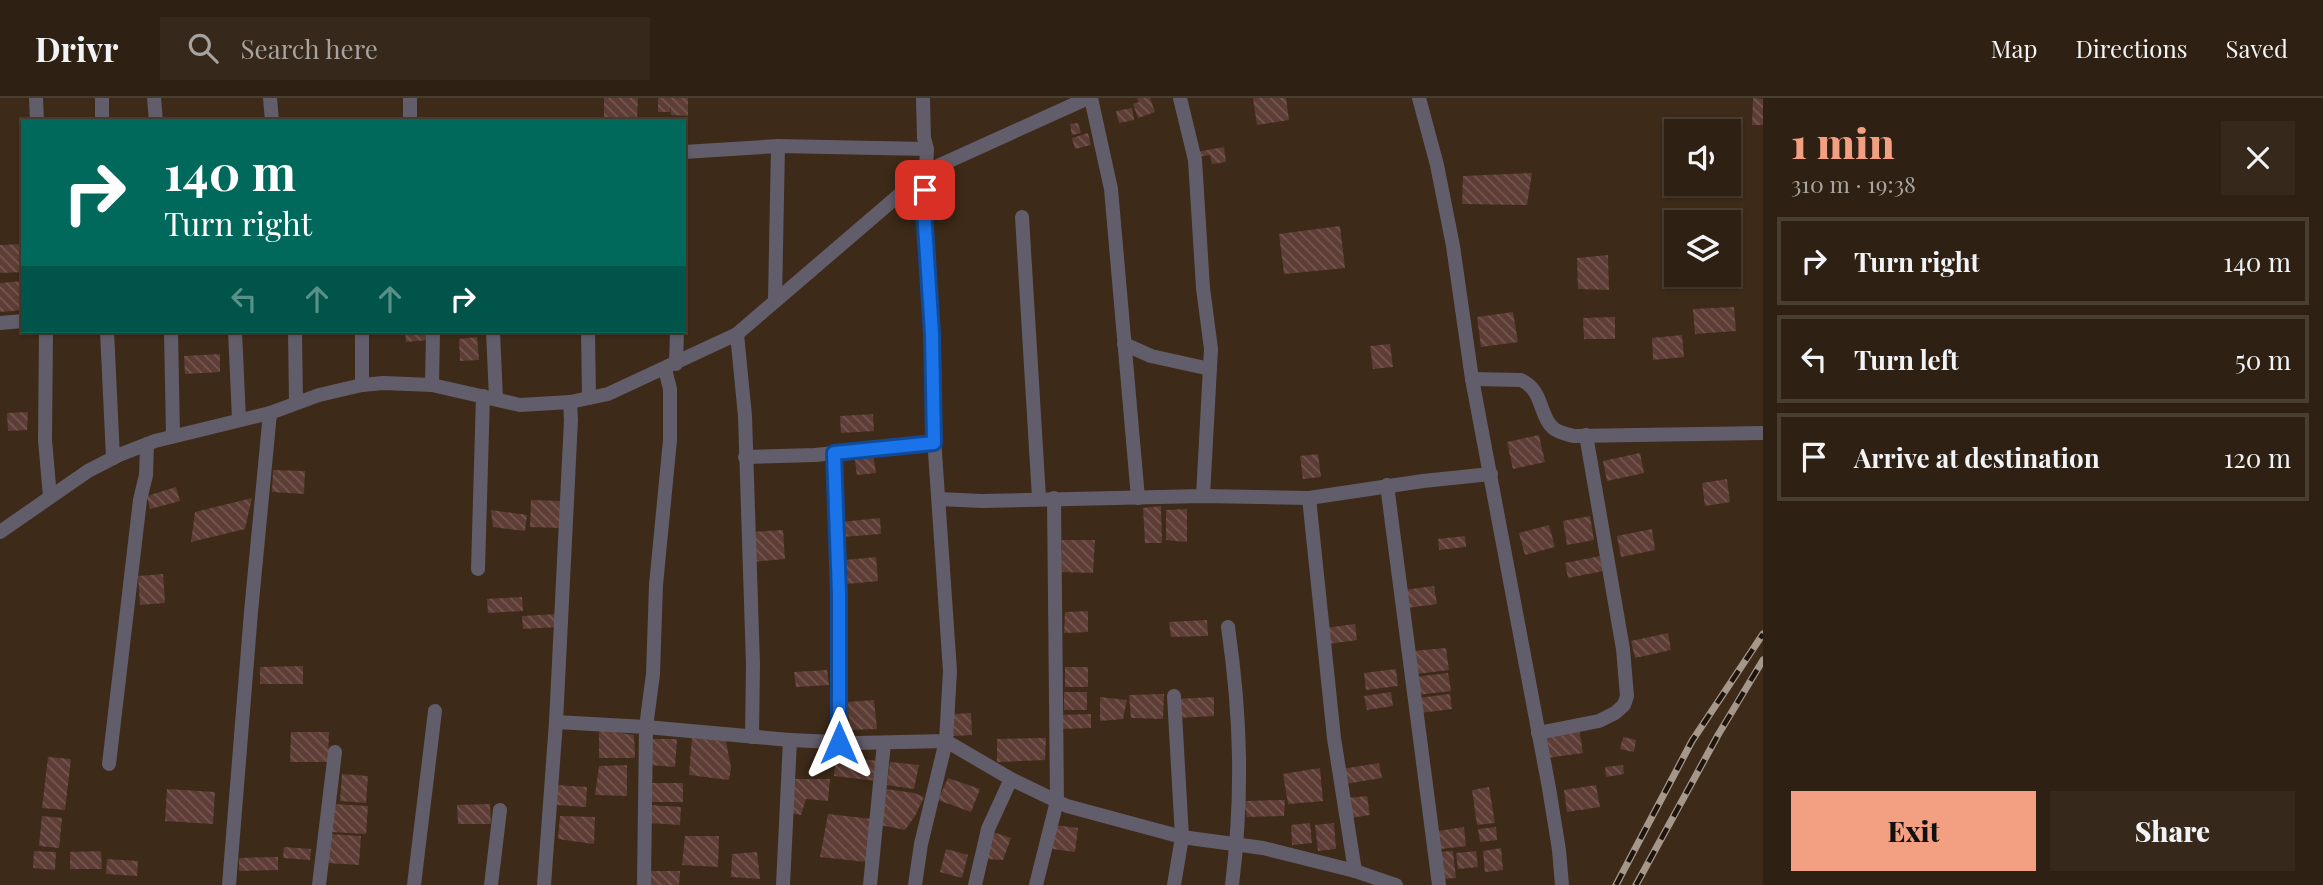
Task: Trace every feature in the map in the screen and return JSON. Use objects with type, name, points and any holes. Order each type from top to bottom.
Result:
[{"type":"street","points":[[36,98],[37,119]]},
{"type":"street","points":[[102,98],[102,119]]},
{"type":"street","points":[[155,98],[156,119]]},
{"type":"street","points":[[270,98],[272,119]]},
{"type":"street","points":[[410,98],[410,119]]},
{"type":"street","points":[[915,885],[921,844],[946,741],[950,671],[934,443],[932,334],[924,210],[928,149],[923,98]]},
{"type":"street","points":[[0,532],[88,471],[147,444],[270,412],[362,384],[432,385],[520,405],[570,402],[608,394],[737,334],[927,171],[1089,98],[1111,189],[1138,498]]},
{"type":"street","points":[[1180,98],[1195,160],[1203,288],[1211,349],[1203,496]]},
{"type":"street","points":[[1419,98],[1437,164],[1453,246],[1472,379],[1559,850],[1562,885]]},
{"type":"street","points":[[686,152],[778,146],[928,149]]},
{"type":"street","points":[[775,300],[778,146]]},
{"type":"street","points":[[1022,217],[1039,498]]},
{"type":"street","points":[[0,323],[21,321]]},
{"type":"street","points":[[46,333],[46,440],[50,497]]},
{"type":"street","points":[[107,333],[113,458]]},
{"type":"street","points":[[171,333],[173,436]]},
{"type":"street","points":[[235,333],[239,419]]},
{"type":"street","points":[[295,333],[296,403]]},
{"type":"street","points":[[362,333],[362,384]]},
{"type":"street","points":[[432,385],[433,333]]},
{"type":"street","points":[[478,569],[493,333]]},
{"type":"street","points":[[588,333],[589,398]]},
{"type":"street","points":[[644,885],[646,727],[653,674],[656,585],[670,440],[671,366],[677,333]]},
{"type":"street","points":[[737,334],[745,415],[754,665],[752,737]]},
{"type":"street","points":[[1124,344],[1151,356],[1210,369]]},
{"type":"street","points":[[1472,379],[1521,380],[1528,383],[1537,394],[1550,426],[1558,432],[1574,436],[1763,433]]},
{"type":"street","points":[[544,885],[556,722],[570,402]]},
{"type":"street","points":[[229,885],[270,412]]},
{"type":"street","points":[[1538,733],[1600,721],[1624,705],[1627,696],[1623,649],[1586,435]]},
{"type":"street","points":[[746,457],[834,453],[934,443]]},
{"type":"street","points":[[109,764],[140,500],[146,475],[147,444]]},
{"type":"street","points":[[834,453],[839,594],[839,743]]},
{"type":"street","points":[[939,499],[982,501],[1203,496],[1309,498],[1387,485],[1491,474]]},
{"type":"street","points":[[1387,485],[1439,885]]},
{"type":"street","points":[[1036,885],[1057,801],[1054,498]]},
{"type":"street","points":[[1309,498],[1334,738],[1355,871]]},
{"type":"street","points":[[1228,627],[1235,674],[1240,748],[1237,846],[1232,885]]},
{"type":"street","points":[[1174,696],[1182,837],[1174,885]]},
{"type":"street","points":[[414,885],[435,711]]},
{"type":"street","points":[[556,722],[839,743],[946,741],[1011,779],[1067,806],[1182,837],[1263,848],[1355,871],[1396,885]]},
{"type":"street","points":[[783,885],[790,740]]},
{"type":"street","points":[[870,885],[884,743]]},
{"type":"street","points":[[320,885],[335,752]]},
{"type":"street","points":[[975,885],[988,829],[1011,779]]},
{"type":"street","points":[[491,885],[500,810]]},
{"type":"building","points":[[604,98],[638,98],[637,119],[604,119]]},
{"type":"building","points":[[658,98],[688,98],[688,116],[671,115],[670,104],[670,112],[658,112]]},
{"type":"building","points":[[1137,98],[1150,98],[1155,112],[1138,118],[1133,104],[1139,102]]},
{"type":"building","points":[[1253,98],[1286,98],[1289,120],[1257,125]]},
{"type":"building","points":[[1753,98],[1763,99],[1763,125],[1752,125]]},
{"type":"building","points":[[1132,108],[1134,120],[1119,123],[1116,111]]},
{"type":"building","points":[[1078,123],[1081,133],[1072,135],[1070,124]]},
{"type":"building","points":[[1088,133],[1091,145],[1075,149],[1072,138]]},
{"type":"building","points":[[1224,147],[1226,162],[1212,164],[1210,155],[1197,157],[1196,152]]},
{"type":"building","points":[[1532,173],[1527,205],[1462,204],[1463,176]]},
{"type":"building","points":[[1340,226],[1345,268],[1284,274],[1279,234]]},
{"type":"building","points":[[21,244],[21,272],[0,273],[0,245]]},
{"type":"building","points":[[1608,255],[1609,290],[1578,289],[1577,258]]},
{"type":"building","points":[[21,281],[21,310],[0,312],[0,283]]},
{"type":"building","points":[[1734,307],[1736,331],[1695,334],[1693,309]]},
{"type":"building","points":[[1513,312],[1518,342],[1481,347],[1477,317]]},
{"type":"building","points":[[1615,317],[1615,339],[1584,339],[1583,318]]},
{"type":"building","points":[[405,333],[427,333],[428,340],[406,342]]},
{"type":"building","points":[[1682,335],[1684,357],[1653,360],[1652,338]]},
{"type":"building","points":[[477,337],[479,360],[460,361],[459,339]]},
{"type":"building","points":[[1390,344],[1393,367],[1373,369],[1370,346]]},
{"type":"building","points":[[220,354],[220,372],[185,374],[184,356]]},
{"type":"building","points":[[28,412],[27,430],[8,431],[7,413]]},
{"type":"building","points":[[873,414],[874,431],[841,433],[840,416]]},
{"type":"building","points":[[1539,435],[1545,462],[1513,469],[1507,442]]},
{"type":"building","points":[[873,453],[876,473],[857,475],[854,455]]},
{"type":"building","points":[[1640,453],[1644,473],[1607,481],[1603,461]]},
{"type":"building","points":[[1318,454],[1321,477],[1303,479],[1300,456]]},
{"type":"building","points":[[273,470],[305,471],[304,494],[272,492]]},
{"type":"building","points":[[1727,479],[1730,502],[1705,506],[1702,483]]},
{"type":"building","points":[[176,487],[180,501],[150,509],[147,496]]},
{"type":"building","points":[[252,498],[245,529],[191,542],[195,512]]},
{"type":"building","points":[[531,500],[562,501],[561,528],[530,527]]},
{"type":"building","points":[[1161,506],[1162,543],[1145,543],[1143,508]]},
{"type":"building","points":[[1187,509],[1187,542],[1166,540],[1166,510]]},
{"type":"building","points":[[491,510],[527,515],[525,531],[493,527]]},
{"type":"building","points":[[1590,516],[1594,540],[1567,545],[1563,521]]},
{"type":"building","points":[[880,518],[881,534],[842,537],[841,522]]},
{"type":"building","points":[[1549,525],[1555,547],[1525,555],[1519,533]]},
{"type":"building","points":[[1652,529],[1655,550],[1621,557],[1617,536]]},
{"type":"building","points":[[783,530],[785,559],[752,562],[750,532]]},
{"type":"building","points":[[1465,536],[1466,547],[1439,550],[1438,539]]},
{"type":"building","points":[[1062,540],[1095,540],[1093,573],[1061,572]]},
{"type":"building","points":[[1600,556],[1603,571],[1568,578],[1565,563]]},
{"type":"building","points":[[876,557],[878,581],[847,584],[845,560]]},
{"type":"building","points":[[163,574],[165,603],[140,605],[138,576]]},
{"type":"building","points":[[1434,586],[1437,604],[1407,608],[1404,590]]},
{"type":"building","points":[[522,597],[523,611],[488,613],[487,599]]},
{"type":"building","points":[[1088,611],[1088,632],[1064,633],[1065,612]]},
{"type":"building","points":[[557,614],[558,627],[523,629],[522,616]]},
{"type":"building","points":[[1207,620],[1208,636],[1171,637],[1169,622]]},
{"type":"building","points":[[1355,624],[1357,640],[1328,644],[1325,628]]},
{"type":"building","points":[[1668,633],[1671,650],[1635,658],[1631,641]]},
{"type":"building","points":[[1446,648],[1449,670],[1416,674],[1413,651]]},
{"type":"building","points":[[303,666],[303,684],[260,684],[260,667]]},
{"type":"building","points":[[1065,667],[1088,667],[1088,687],[1065,687]]},
{"type":"building","points":[[1396,669],[1398,686],[1366,690],[1364,673]]},
{"type":"building","points":[[827,670],[829,685],[796,687],[794,672]]},
{"type":"building","points":[[1448,673],[1451,691],[1417,695],[1415,677]]},
{"type":"building","points":[[1064,692],[1087,692],[1087,710],[1064,710]]},
{"type":"building","points":[[1391,692],[1393,706],[1367,710],[1364,696]]},
{"type":"building","points":[[1164,694],[1163,719],[1131,718],[1129,695]]},
{"type":"building","points":[[1450,694],[1452,709],[1420,713],[1418,698]]},
{"type":"building","points":[[1100,697],[1127,700],[1123,719],[1100,721]]},
{"type":"building","points":[[1214,697],[1214,716],[1176,718],[1176,699]]},
{"type":"building","points":[[874,700],[877,729],[849,730],[848,702]]},
{"type":"building","points":[[971,713],[972,735],[953,736],[954,714]]},
{"type":"building","points":[[1091,714],[1091,728],[1061,729],[1061,715]]},
{"type":"building","points":[[1579,729],[1583,753],[1547,758],[1544,736]]},
{"type":"building","points":[[599,730],[634,735],[635,758],[599,758]]},
{"type":"building","points":[[291,732],[329,732],[328,762],[290,762]]},
{"type":"building","points":[[1623,737],[1636,740],[1634,752],[1620,749]]},
{"type":"building","points":[[692,738],[726,741],[731,768],[729,780],[689,775]]},
{"type":"building","points":[[1046,738],[1045,760],[997,762],[997,739]]},
{"type":"building","points":[[652,739],[677,739],[675,767],[651,765]]},
{"type":"building","points":[[836,756],[879,761],[877,781],[834,776]]},
{"type":"building","points":[[48,757],[71,759],[65,810],[42,808]]},
{"type":"building","points":[[890,762],[919,765],[914,789],[887,785]]},
{"type":"building","points":[[1379,763],[1382,778],[1345,784],[1342,769]]},
{"type":"building","points":[[627,765],[627,796],[595,795],[599,766]]},
{"type":"building","points":[[1623,765],[1624,774],[1606,777],[1605,767]]},
{"type":"building","points":[[1320,768],[1323,801],[1288,804],[1283,774]]},
{"type":"building","points":[[342,774],[368,776],[366,803],[340,801]]},
{"type":"building","points":[[948,778],[980,789],[971,812],[938,800]]},
{"type":"building","points":[[794,779],[830,779],[828,801],[806,799],[801,815],[790,813]]},
{"type":"building","points":[[652,783],[683,783],[683,802],[652,802]]},
{"type":"building","points":[[557,785],[587,787],[586,807],[556,805]]},
{"type":"building","points":[[1596,785],[1600,807],[1567,812],[1564,790]]},
{"type":"building","points":[[1489,787],[1495,823],[1477,825],[1472,790]]},
{"type":"building","points":[[167,789],[215,792],[213,824],[165,821]]},
{"type":"building","points":[[886,789],[924,797],[905,830],[880,825]]},
{"type":"building","points":[[1367,796],[1370,815],[1350,818],[1347,798]]},
{"type":"building","points":[[1285,800],[1284,816],[1247,817],[1244,801]]},
{"type":"building","points":[[334,804],[368,806],[366,834],[332,832]]},
{"type":"building","points":[[490,804],[491,824],[458,824],[457,805]]},
{"type":"building","points":[[650,805],[681,807],[680,825],[649,823]]},
{"type":"building","points":[[828,814],[872,819],[867,862],[820,857]]},
{"type":"building","points":[[42,816],[62,818],[59,848],[39,846]]},
{"type":"building","points":[[560,816],[595,817],[594,844],[558,839]]},
{"type":"building","points":[[1310,823],[1312,843],[1292,845],[1291,825]]},
{"type":"building","points":[[1334,823],[1336,849],[1318,851],[1315,825]]},
{"type":"building","points":[[1055,825],[1078,828],[1075,852],[1052,849]]},
{"type":"building","points":[[1464,827],[1466,846],[1441,849],[1438,831]]},
{"type":"building","points":[[1496,827],[1497,840],[1480,842],[1478,829]]},
{"type":"building","points":[[993,832],[1011,838],[1003,860],[986,859]]},
{"type":"building","points":[[329,834],[361,836],[359,865],[328,863]]},
{"type":"building","points":[[685,836],[719,836],[718,867],[682,865]]},
{"type":"building","points":[[284,847],[311,849],[310,860],[283,858]]},
{"type":"building","points":[[1501,848],[1503,870],[1485,872],[1483,851]]},
{"type":"building","points":[[946,849],[968,855],[962,878],[940,872]]},
{"type":"building","points":[[34,851],[56,852],[55,870],[33,868]]},
{"type":"building","points":[[101,851],[102,869],[70,869],[70,852]]},
{"type":"building","points":[[1453,851],[1456,878],[1441,879],[1438,852]]},
{"type":"building","points":[[1476,851],[1478,867],[1458,869],[1456,853]]},
{"type":"building","points":[[757,852],[760,879],[731,877],[732,854]]},
{"type":"building","points":[[278,857],[278,870],[239,871],[239,858]]},
{"type":"building","points":[[107,859],[138,861],[137,876],[106,874]]},
{"type":"building","points":[[647,871],[680,871],[679,885],[647,885]]},
{"type":"railway","points":[[1616,885],[1692,741],[1763,634]]},
{"type":"railway","points":[[1636,885],[1718,735],[1763,660]]},
{"type":"route","points":[[839,743],[839,594],[834,453],[934,443],[925,190]]}]
